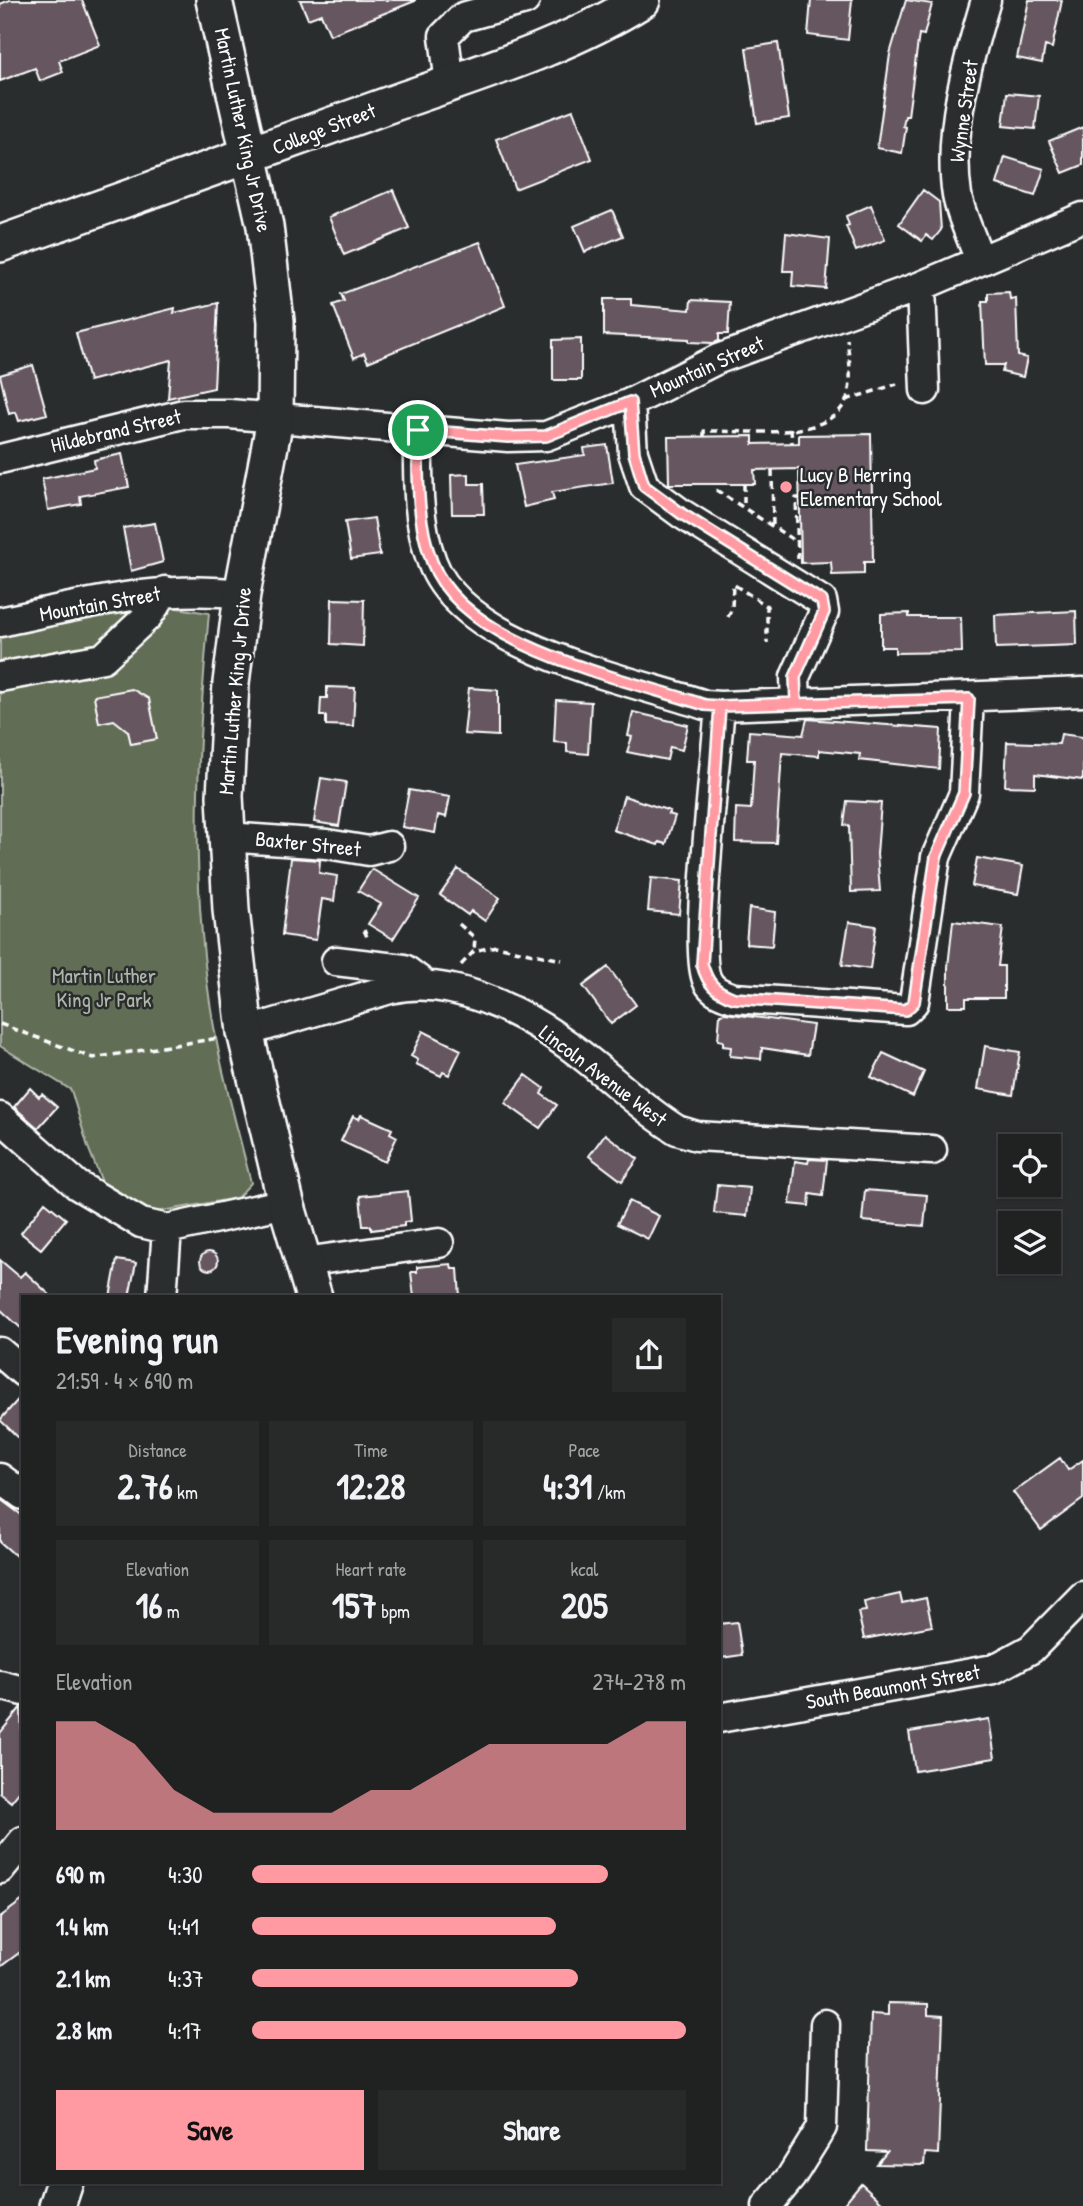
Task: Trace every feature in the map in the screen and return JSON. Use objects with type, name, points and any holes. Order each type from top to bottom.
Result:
[{"type":"main road","name":"Martin Luther King Jr Drive","points":[[214,0],[265,226],[276,321],[275,419],[242,594],[231,683],[226,837],[245,1032],[286,1203],[313,1295]]},
{"type":"main road","name":"College Street","points":[[0,244],[450,84],[581,33],[642,0]]},
{"type":"main road","points":[[57,2206],[64,2184]]},
{"type":"street","points":[[450,84],[444,36],[463,17],[525,0]]},
{"type":"street","name":"Wynne Street","points":[[980,261],[957,198],[955,155],[962,103],[986,0]]},
{"type":"street","name":"Mountain Street","points":[[275,419],[508,437],[546,436],[630,402],[718,359],[921,286],[1083,217]]},
{"type":"street","points":[[921,286],[925,390]]},
{"type":"street","points":[[630,402],[634,453],[644,486],[682,514],[822,601],[824,612],[795,677],[796,703]]},
{"type":"street","name":"Hildebrand Street","points":[[0,460],[183,414],[229,414],[275,419]]},
{"type":"street","points":[[418,430],[418,498],[423,535],[433,566],[449,589],[470,610],[531,650],[705,705],[969,699],[1083,692]]},
{"type":"street","name":"Mountain Street","points":[[0,622],[138,594],[204,590],[242,594]]},
{"type":"street","points":[[0,677],[103,658],[148,616],[166,591]]},
{"type":"street","points":[[720,706],[702,964],[708,983],[718,992],[734,998],[906,1010],[914,1002],[936,857],[964,793],[969,699]]},
{"type":"street","name":"Baxter Street","points":[[226,837],[327,844],[369,851],[389,846]]},
{"type":"street","points":[[336,961],[388,965],[409,971],[424,984]]},
{"type":"street","name":"Lincoln Avenue West","points":[[245,1032],[390,989],[414,983],[424,984],[480,997],[548,1031],[677,1130],[697,1136],[932,1150]]},
{"type":"street","points":[[0,1117],[77,1185],[141,1223],[167,1228],[286,1203]]},
{"type":"street","points":[[162,1295],[167,1228]]},
{"type":"street","points":[[304,1262],[439,1243]]},
{"type":"street","points":[[0,1352],[21,1370]]},
{"type":"street","points":[[0,1478],[21,1494]]},
{"type":"street","name":"South Beaumont Street","points":[[721,1718],[993,1669],[1031,1649],[1083,1596]]},
{"type":"street","points":[[0,1685],[21,1690]]},
{"type":"street","points":[[0,1869],[21,1843]]},
{"type":"street","points":[[767,2206],[791,2177],[822,2127],[825,2024]]},
{"type":"path","points":[[845,314],[850,371],[846,400]]},
{"type":"path","points":[[704,436],[704,431],[807,429],[827,422],[846,400],[897,384]]},
{"type":"path","points":[[791,429],[792,443]]},
{"type":"path","points":[[772,470],[773,527]]},
{"type":"path","points":[[744,484],[744,508]]},
{"type":"path","points":[[716,490],[798,543]]},
{"type":"path","points":[[800,498],[796,498],[801,561]]},
{"type":"path","points":[[727,617],[732,608],[733,584],[767,606],[767,643]]},
{"type":"path","points":[[459,924],[475,938],[474,951],[496,946],[562,960]]},
{"type":"path","points":[[0,1024],[93,1058],[184,1046],[245,1032]]},
{"type":"green space","name":"Martin Luther King Jr Park","points":[[126,607],[171,607],[209,613],[198,775],[202,936],[217,1043],[251,1183],[237,1198],[151,1213],[106,1192],[88,1147],[71,1090],[0,1046],[0,632]]},
{"type":"building","points":[[10,0],[82,0],[100,45],[59,61],[63,72],[40,81],[35,68],[0,81],[0,4]]},
{"type":"building","points":[[300,0],[415,1],[330,35],[321,14],[308,19]]},
{"type":"building","points":[[811,0],[852,0],[848,40],[808,35]]},
{"type":"building","points":[[906,0],[932,4],[924,35],[919,34],[908,116],[905,116],[903,126],[906,127],[902,153],[877,148],[890,54]]},
{"type":"building","points":[[1029,0],[1062,0],[1052,48],[1045,46],[1042,63],[1017,58]]},
{"type":"building","points":[[778,43],[789,118],[757,123],[746,48]]},
{"type":"building","points":[[1007,93],[1039,96],[1035,129],[1003,126]]},
{"type":"building","points":[[573,110],[592,159],[515,189],[496,139]]},
{"type":"building","points":[[1083,127],[1083,165],[1063,173],[1049,141]]},
{"type":"building","points":[[1005,157],[1044,169],[1035,196],[997,184]]},
{"type":"building","points":[[393,190],[409,228],[344,255],[329,217]]},
{"type":"building","points":[[923,190],[939,202],[941,230],[933,240],[926,235],[922,241],[899,224]]},
{"type":"building","points":[[871,205],[885,240],[856,251],[846,226],[849,225],[846,216]]},
{"type":"building","points":[[612,210],[623,236],[585,252],[574,226]]},
{"type":"building","points":[[786,233],[830,239],[826,289],[792,286],[793,271],[783,271]]},
{"type":"building","points":[[480,242],[505,306],[368,362],[364,353],[354,358],[333,305],[344,301],[341,294]]},
{"type":"building","points":[[1009,292],[1010,299],[1016,298],[1018,356],[1027,358],[1023,377],[1002,372],[1004,365],[985,365],[982,301],[988,301],[988,293]]},
{"type":"building","points":[[604,299],[631,299],[631,305],[690,310],[691,300],[730,302],[728,334],[719,334],[719,341],[713,343],[689,342],[689,339],[604,335]]},
{"type":"building","points":[[218,303],[214,388],[168,398],[171,360],[89,381],[76,333],[175,308],[174,313]]},
{"type":"building","points":[[581,339],[581,380],[553,380],[553,340]]},
{"type":"building","points":[[33,365],[47,414],[19,421],[16,412],[9,414],[0,375]]},
{"type":"building","points":[[871,434],[873,562],[864,562],[864,574],[832,575],[831,562],[801,563],[799,469],[754,470],[755,484],[669,484],[668,437],[753,436],[753,444],[799,443],[799,435]]},
{"type":"building","points":[[607,445],[613,483],[552,492],[554,500],[524,507],[515,465],[585,455],[584,448]]},
{"type":"building","points":[[122,454],[129,487],[80,496],[81,504],[48,510],[42,479],[95,468],[94,460]]},
{"type":"building","points":[[469,474],[469,484],[483,484],[484,514],[452,514],[451,475]]},
{"type":"building","points":[[374,518],[380,555],[351,559],[345,522]]},
{"type":"building","points":[[155,523],[163,562],[131,571],[123,528]]},
{"type":"building","points":[[332,599],[364,600],[363,646],[331,644]]},
{"type":"building","points":[[1076,611],[1077,645],[996,648],[995,615]]},
{"type":"building","points":[[909,613],[909,617],[961,617],[962,652],[895,653],[895,647],[881,647],[881,614]]},
{"type":"building","points":[[327,687],[355,688],[353,726],[326,725],[326,716],[320,716],[321,698],[327,698]]},
{"type":"building","points":[[469,688],[498,690],[498,736],[464,734]]},
{"type":"building","points":[[132,689],[149,699],[157,739],[131,744],[128,731],[114,720],[99,723],[94,696]]},
{"type":"building","points":[[556,700],[591,702],[588,754],[567,752],[567,743],[554,742]]},
{"type":"building","points":[[633,712],[688,725],[682,750],[670,747],[667,760],[627,752],[632,737],[628,736]]},
{"type":"building","points":[[807,719],[941,729],[939,769],[859,760],[860,754],[819,750],[819,756],[782,753],[776,843],[735,842],[736,808],[751,809],[754,760],[747,760],[749,731],[803,735]]},
{"type":"building","points":[[1061,734],[1083,737],[1083,780],[1035,774],[1035,787],[1005,786],[1007,742],[1059,744]]},
{"type":"building","points":[[321,778],[346,782],[339,826],[314,822]]},
{"type":"building","points":[[409,790],[450,797],[446,817],[438,815],[435,833],[402,827]]},
{"type":"building","points":[[624,796],[670,811],[668,814],[675,816],[666,844],[659,842],[658,845],[613,830]]},
{"type":"building","points":[[847,801],[881,803],[877,854],[880,891],[851,892],[849,826],[844,825]]},
{"type":"building","points":[[291,858],[320,860],[319,873],[337,876],[334,901],[322,899],[316,940],[282,935]]},
{"type":"building","points":[[977,858],[1023,866],[1018,894],[972,886]]},
{"type":"building","points":[[372,869],[419,898],[393,939],[368,924],[381,904],[358,891]]},
{"type":"building","points":[[458,869],[500,898],[485,921],[471,911],[468,915],[440,895]]},
{"type":"building","points":[[651,878],[682,881],[679,914],[648,911]]},
{"type":"building","points":[[749,908],[775,912],[772,946],[746,944]]},
{"type":"building","points":[[953,921],[1003,927],[998,966],[1004,966],[1004,998],[966,998],[966,1006],[948,1006],[948,967]]},
{"type":"building","points":[[849,922],[876,926],[870,969],[842,965]]},
{"type":"building","points":[[608,967],[636,1005],[611,1024],[583,986]]},
{"type":"building","points":[[720,1014],[813,1025],[808,1055],[762,1048],[761,1059],[730,1056],[731,1047],[723,1046],[723,1041],[718,1040]]},
{"type":"building","points":[[423,1031],[461,1050],[449,1075],[443,1072],[441,1076],[416,1064],[418,1060],[411,1056]]},
{"type":"building","points":[[985,1046],[1020,1052],[1013,1095],[978,1089]]},
{"type":"building","points":[[883,1053],[924,1072],[913,1097],[871,1077]]},
{"type":"building","points":[[526,1075],[544,1088],[541,1094],[557,1105],[540,1128],[505,1103]]},
{"type":"building","points":[[30,1088],[39,1097],[42,1094],[57,1107],[38,1128],[14,1107]]},
{"type":"building","points":[[361,1115],[392,1129],[390,1133],[397,1137],[385,1162],[341,1141],[353,1116],[359,1119]]},
{"type":"building","points":[[605,1134],[638,1159],[622,1181],[589,1156]]},
{"type":"building","points":[[809,1159],[827,1160],[823,1196],[810,1194],[809,1206],[790,1204],[795,1161],[808,1163]]},
{"type":"building","points":[[717,1185],[750,1188],[747,1216],[714,1213]]},
{"type":"building","points":[[865,1190],[927,1195],[924,1226],[862,1221]]},
{"type":"building","points":[[408,1191],[411,1221],[404,1222],[404,1226],[371,1230],[371,1226],[363,1226],[360,1196]]},
{"type":"building","points":[[629,1201],[659,1216],[648,1239],[617,1224]]},
{"type":"building","points":[[45,1202],[66,1219],[41,1249],[21,1233]]},
{"type":"building","points":[[209,1252],[215,1255],[218,1261],[215,1267],[209,1270],[203,1267],[200,1261],[203,1255]]},
{"type":"building","points":[[0,1260],[20,1277],[25,1272],[50,1295],[21,1295],[21,1328],[0,1309]]},
{"type":"building","points":[[117,1260],[136,1263],[129,1295],[110,1295]]},
{"type":"building","points":[[451,1264],[452,1269],[458,1269],[460,1295],[414,1295],[411,1272],[417,1272],[417,1267]]},
{"type":"building","points":[[21,1396],[21,1440],[0,1420]]},
{"type":"building","points":[[1060,1458],[1068,1470],[1083,1460],[1083,1499],[1041,1530],[1013,1492]]},
{"type":"building","points":[[0,1499],[21,1515],[21,1560],[0,1542]]},
{"type":"building","points":[[900,1594],[902,1603],[926,1598],[932,1626],[864,1639],[858,1612],[866,1611],[864,1602]]},
{"type":"building","points":[[737,1622],[742,1655],[721,1658],[721,1624]]},
{"type":"building","points":[[21,1707],[21,1790],[11,1802],[0,1793],[0,1733]]},
{"type":"building","points":[[989,1719],[995,1758],[915,1771],[909,1732]]},
{"type":"building","points":[[21,1901],[21,1951],[0,1967],[0,1917]]},
{"type":"building","points":[[888,2003],[928,2004],[928,2015],[943,2016],[938,2154],[925,2153],[924,2165],[877,2164],[887,2152],[867,2151],[871,2014],[888,2015]]},
{"type":"building","points":[[861,2183],[886,2206],[842,2206]]},
{"type":"place","name":"Lucy B Herring Elementary School","points":[[786,487]]},
{"type":"route","points":[[418,430],[418,498],[423,535],[433,566],[449,589],[470,610],[492,627],[531,650],[705,705],[720,706],[969,699],[964,793],[936,857],[914,1002],[906,1010],[734,998],[718,992],[708,983],[702,964],[705,885],[720,706],[796,703],[795,677],[824,612],[822,601],[682,514],[644,486],[637,471],[629,416],[630,402],[546,436],[508,437],[418,430]]}]
